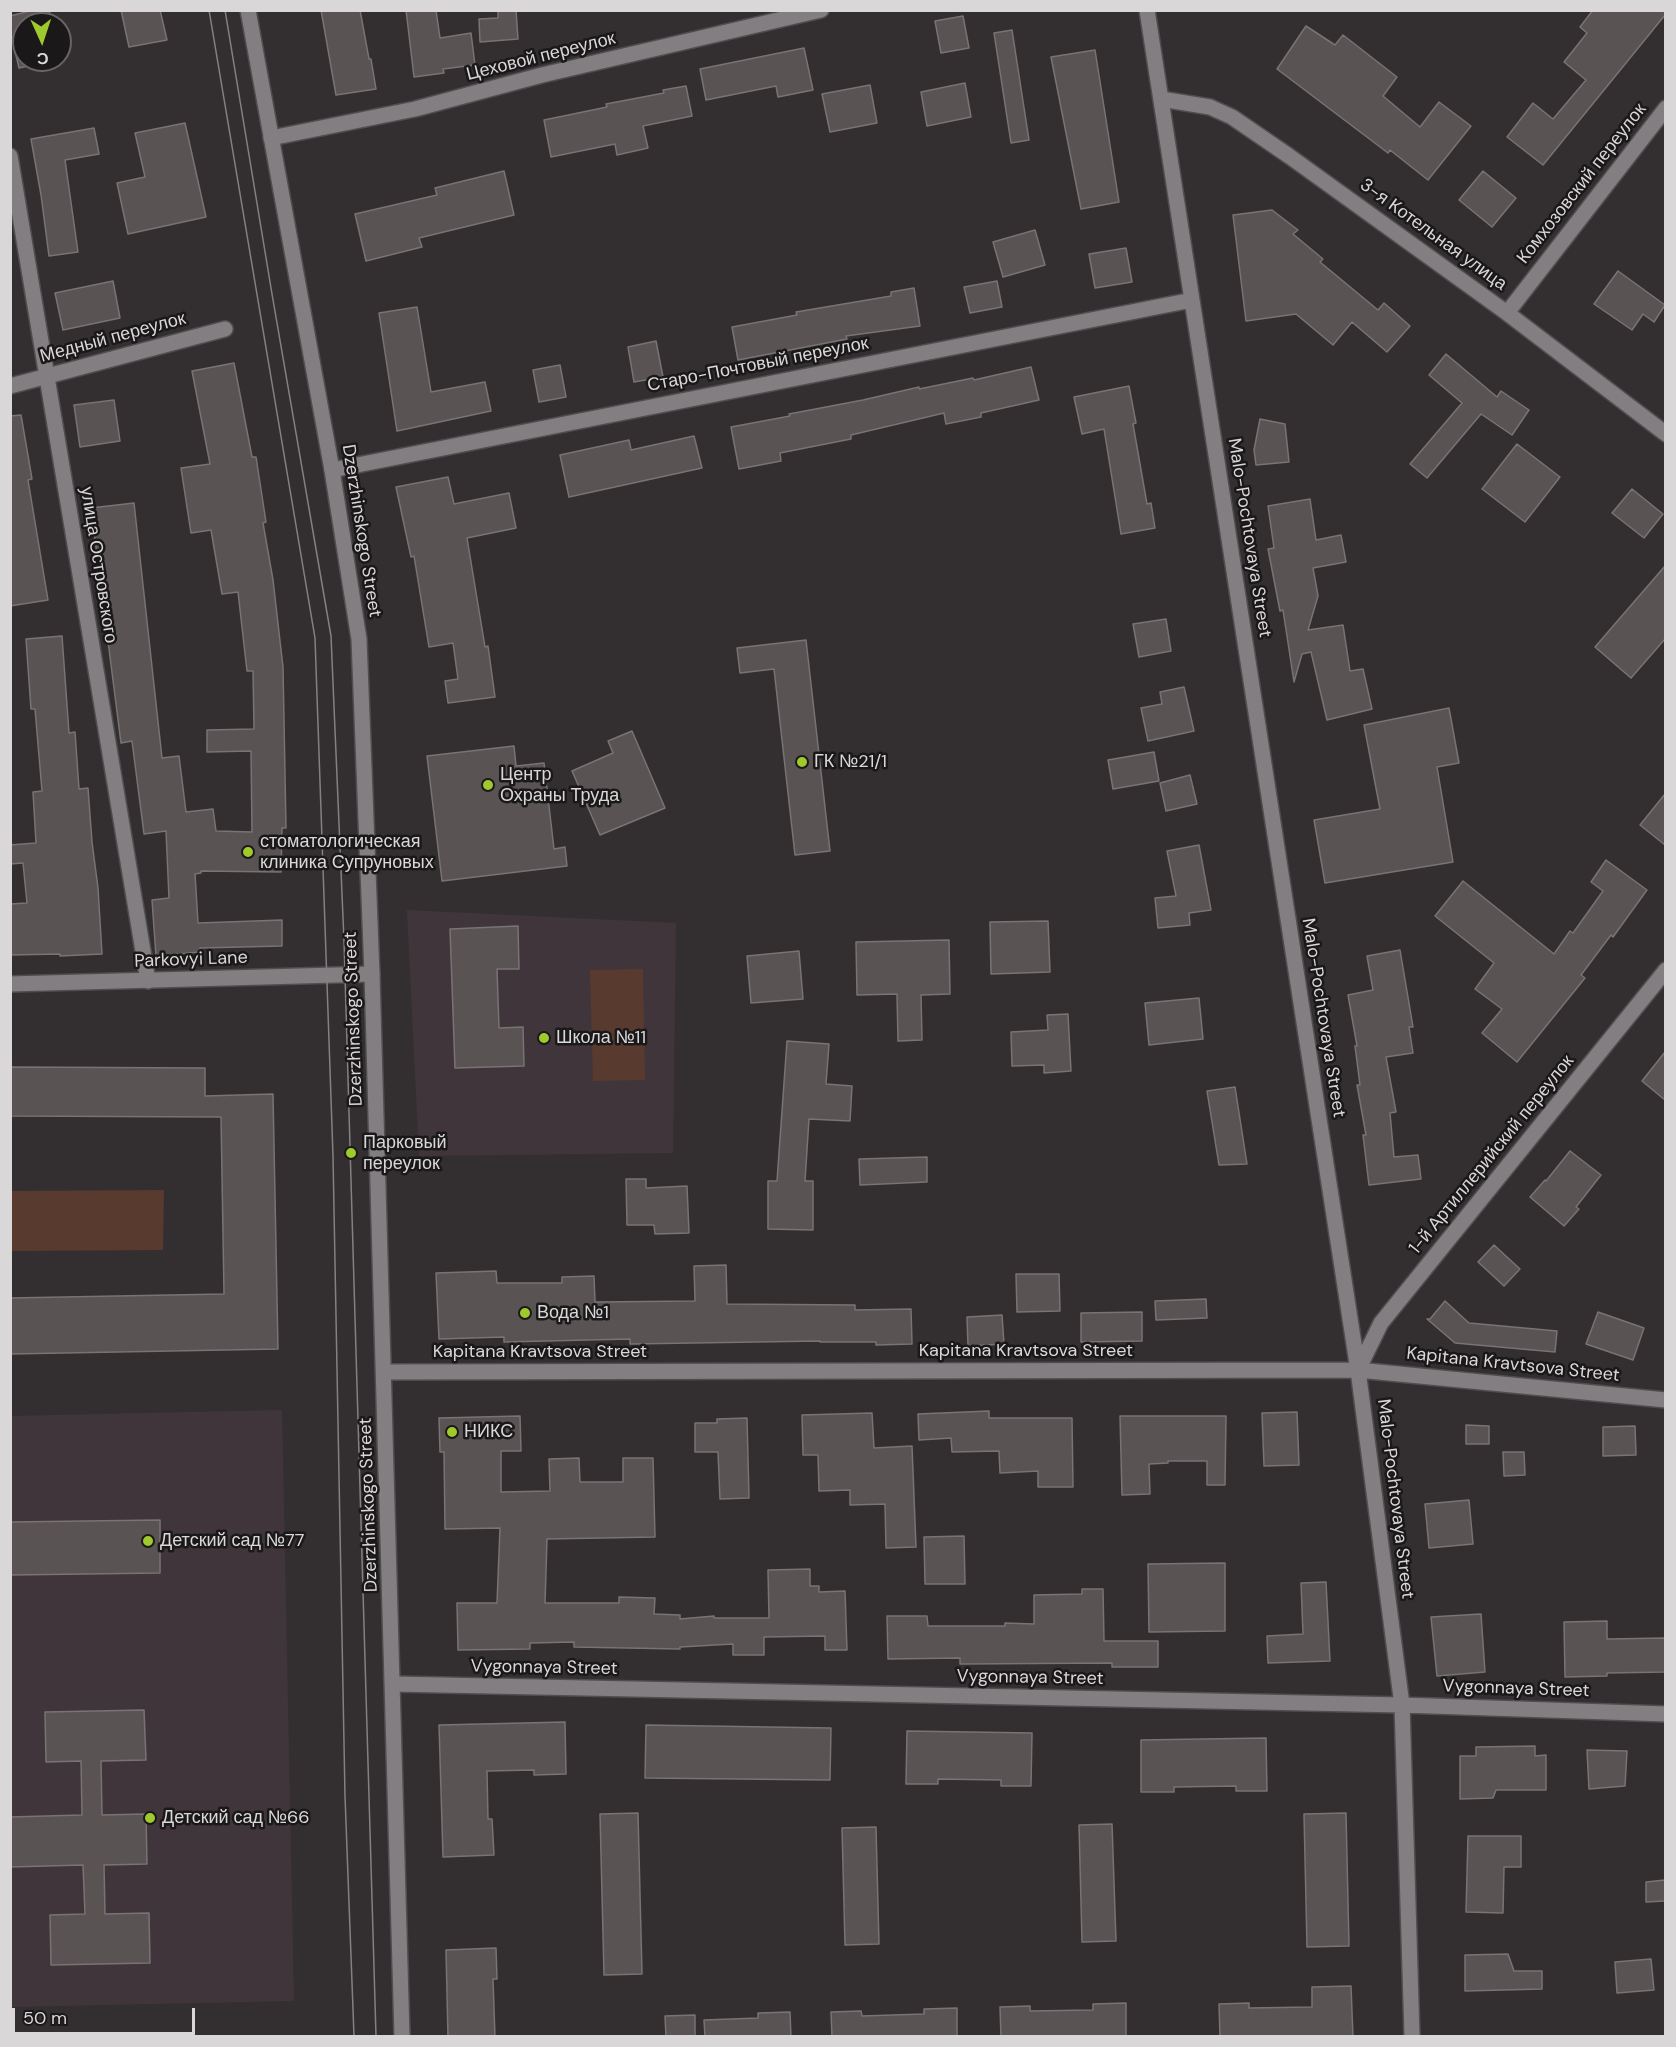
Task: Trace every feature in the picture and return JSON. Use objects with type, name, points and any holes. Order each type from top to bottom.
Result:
[{"type":"street","name":"Dzerzhinskogo Street","points":[[248,10],[332,470],[359,639],[372,974],[402,2037]]},
{"type":"street","name":"Цеховой переулок","points":[[271,138],[415,109],[789,14],[820,10]]},
{"type":"street","name":"Malo-Pochtovaya Street","points":[[1147,10],[1358,1370],[1402,1705],[1412,2037]]},
{"type":"street","name":"3-я Котельная улица","points":[[1161,99],[1210,107],[1232,117],[1508,313],[1665,434]]},
{"type":"street","name":"Комхозовский переулок","points":[[1508,313],[1665,108]]},
{"type":"street","name":"улица Островского","points":[[10,156],[148,981]]},
{"type":"street","name":"Старо-Почтовый переулок","points":[[332,470],[1192,300]]},
{"type":"street","name":"Медный переулок","points":[[10,386],[225,329]]},
{"type":"street","name":"1-й Артиллерийский переулок","points":[[1358,1370],[1381,1323],[1665,970]]},
{"type":"street","name":"Parkovyi Lane","points":[[10,984],[372,974]]},
{"type":"street","name":"Kapitana Kravtsova Street","points":[[384,1372],[1358,1370],[1665,1400]]},
{"type":"street","name":"Vygonnaya Street","points":[[393,1684],[1402,1705],[1665,1714]]},
{"type":"shaded area","name":"Школа №11","points":[[407,910],[676,923],[673,1153],[419,1156]]},
{"type":"shaded area","points":[[643,969],[645,1080],[593,1081],[590,970]]},
{"type":"shaded area","points":[[164,1190],[163,1250],[11,1251],[11,1191]]},
{"type":"shaded area","name":"Детский сад №66","points":[[282,1410],[294,2001],[11,2007],[10,1416]]},
{"type":"building","points":[[49,10],[49,12],[26,12]]},
{"type":"building","points":[[121,10],[160,10],[167,40],[129,47]]},
{"type":"building","points":[[321,10],[360,10],[376,89],[336,95]]},
{"type":"building","points":[[406,10],[436,10],[440,38],[471,33],[475,65],[443,69],[444,73],[414,77]]},
{"type":"building","points":[[498,10],[516,10],[518,39],[480,42],[479,19],[498,18]]},
{"type":"building","points":[[1593,10],[1665,10],[1665,15],[1543,165],[1507,137],[1533,103],[1553,119],[1586,80],[1564,62],[1587,33],[1580,27]]},
{"type":"building","points":[[10,16],[12,16],[12,38],[10,29]]},
{"type":"building","points":[[963,16],[969,48],[941,53],[935,21]]},
{"type":"building","points":[[1306,26],[1335,45],[1343,35],[1397,77],[1383,96],[1420,127],[1439,102],[1471,126],[1428,180],[1390,150],[1388,153],[1277,69]]},
{"type":"building","points":[[1012,30],[1029,140],[1011,143],[994,33]]},
{"type":"building","points":[[804,48],[813,90],[778,97],[776,86],[706,100],[700,69]]},
{"type":"building","points":[[1095,50],[1119,202],[1081,209],[1051,57]]},
{"type":"building","points":[[965,83],[971,117],[927,126],[921,92]]},
{"type":"building","points":[[870,85],[877,123],[830,132],[822,94]]},
{"type":"building","points":[[686,86],[692,116],[643,126],[648,148],[617,155],[615,144],[551,157],[544,120],[607,107],[606,104],[664,93],[663,90]]},
{"type":"building","points":[[185,123],[206,217],[128,234],[117,183],[145,177],[135,133]]},
{"type":"building","points":[[94,128],[99,154],[65,160],[78,252],[49,256],[31,139]]},
{"type":"building","points":[[504,171],[514,215],[419,238],[422,247],[366,261],[355,214],[437,195],[435,188]]},
{"type":"building","points":[[1483,171],[1516,198],[1492,227],[1459,200]]},
{"type":"building","points":[[1272,210],[1298,230],[1293,234],[1323,259],[1320,262],[1378,310],[1384,303],[1410,326],[1387,352],[1352,322],[1333,345],[1296,314],[1246,321],[1233,215]]},
{"type":"building","points":[[1035,230],[1045,265],[1003,277],[993,242]]},
{"type":"building","points":[[1126,248],[1132,282],[1095,288],[1089,254]]},
{"type":"building","points":[[1618,271],[1665,305],[1654,322],[1643,314],[1632,330],[1594,304]]},
{"type":"building","points":[[113,281],[120,318],[63,330],[55,293]]},
{"type":"building","points":[[997,281],[1002,307],[970,313],[964,287]]},
{"type":"building","points":[[914,288],[920,326],[846,336],[847,339],[738,360],[732,327],[797,315],[796,312],[891,296],[891,292]]},
{"type":"building","points":[[417,307],[431,392],[485,382],[491,411],[397,431],[379,313]]},
{"type":"building","points":[[656,341],[663,377],[634,382],[628,347]]},
{"type":"building","points":[[1446,354],[1497,397],[1501,391],[1529,410],[1512,435],[1481,414],[1427,478],[1410,464],[1462,403],[1429,375]]},
{"type":"building","points":[[234,363],[252,457],[256,457],[283,667],[286,828],[282,828],[281,872],[201,871],[195,874],[198,923],[282,920],[282,946],[200,948],[200,952],[156,956],[152,900],[169,898],[166,831],[144,834],[132,741],[121,743],[91,508],[134,503],[162,758],[179,756],[186,812],[213,809],[216,831],[252,832],[251,751],[207,752],[207,730],[254,729],[253,671],[247,671],[238,592],[222,594],[211,530],[191,533],[181,468],[210,464],[192,371]]},
{"type":"building","points":[[560,365],[566,397],[539,402],[533,370]]},
{"type":"building","points":[[1031,367],[1039,400],[981,413],[981,417],[946,424],[944,413],[851,435],[851,439],[780,453],[781,461],[739,469],[731,427],[919,387],[919,389],[973,378],[974,380]]},
{"type":"building","points":[[1129,386],[1147,504],[1151,503],[1155,528],[1121,534],[1104,429],[1082,434],[1074,397]]},
{"type":"building","points":[[114,400],[120,441],[80,447],[74,405]]},
{"type":"building","points":[[21,415],[32,479],[28,480],[48,600],[10,606],[10,416]]},
{"type":"building","points":[[1260,419],[1285,424],[1289,462],[1256,465],[1254,450]]},
{"type":"building","points":[[694,436],[702,468],[569,497],[560,455],[629,440],[631,450]]},
{"type":"building","points":[[1517,444],[1560,477],[1525,522],[1482,489]]},
{"type":"building","points":[[448,477],[454,504],[509,493],[516,528],[467,538],[485,647],[488,646],[495,697],[448,703],[445,681],[458,679],[453,643],[429,647],[414,556],[411,557],[396,487]]},
{"type":"building","points":[[1632,489],[1663,514],[1644,538],[1612,513]]},
{"type":"building","points":[[1310,499],[1316,540],[1341,535],[1346,562],[1313,568],[1318,596],[1308,630],[1343,625],[1350,671],[1363,669],[1372,709],[1327,720],[1311,652],[1302,654],[1294,682],[1283,610],[1280,611],[1268,549],[1274,548],[1268,506]]},
{"type":"building","points":[[1665,566],[1665,639],[1631,678],[1595,647]]},
{"type":"building","points":[[1166,619],[1171,651],[1139,657],[1133,624]]},
{"type":"building","points":[[62,636],[69,733],[75,732],[79,789],[88,788],[102,954],[10,955],[10,904],[27,903],[23,863],[10,864],[10,845],[36,843],[33,792],[42,791],[35,709],[31,709],[26,639]]},
{"type":"building","name":"ГК №21/1","points":[[806,640],[830,851],[795,855],[774,669],[740,673],[737,648]]},
{"type":"building","points":[[1184,687],[1194,731],[1148,741],[1141,708],[1162,704],[1160,692]]},
{"type":"building","points":[[1449,708],[1459,763],[1437,767],[1453,862],[1325,883],[1314,820],[1380,809],[1364,725]]},
{"type":"building","points":[[632,731],[665,808],[600,835],[572,771],[613,753],[608,741]]},
{"type":"building","points":[[514,746],[516,766],[544,763],[554,849],[565,847],[567,866],[442,881],[427,756]]},
{"type":"building","points":[[1154,752],[1159,781],[1113,789],[1108,760]]},
{"type":"building","points":[[1190,775],[1197,804],[1166,811],[1160,783]]},
{"type":"building","points":[[1665,794],[1665,845],[1640,825]]},
{"type":"building","points":[[1199,845],[1211,910],[1189,913],[1190,925],[1158,928],[1155,898],[1176,896],[1167,851]]},
{"type":"building","points":[[1606,860],[1647,890],[1613,937],[1611,935],[1581,975],[1585,978],[1517,1062],[1482,1033],[1502,1009],[1475,989],[1494,963],[1435,916],[1463,881],[1554,954],[1570,931],[1573,933],[1603,891],[1591,882]]},
{"type":"building","points":[[1048,921],[1050,972],[991,974],[990,922]]},
{"type":"building","name":"Школа №11","points":[[518,926],[519,969],[497,969],[499,1028],[523,1027],[524,1066],[455,1068],[450,929]]},
{"type":"building","points":[[949,940],[950,994],[921,995],[922,1040],[898,1041],[897,994],[857,995],[856,942]]},
{"type":"building","points":[[1400,950],[1413,1027],[1409,1027],[1413,1053],[1386,1057],[1396,1112],[1390,1113],[1394,1157],[1418,1155],[1421,1179],[1369,1185],[1363,1135],[1366,1135],[1357,1085],[1360,1085],[1355,1046],[1357,1046],[1348,995],[1373,990],[1367,956]]},
{"type":"building","points":[[799,951],[803,999],[751,1003],[747,956]]},
{"type":"building","points":[[1199,998],[1203,1039],[1149,1045],[1145,1003]]},
{"type":"building","points":[[1068,1014],[1071,1071],[1044,1073],[1044,1065],[1012,1066],[1011,1032],[1048,1030],[1047,1015]]},
{"type":"building","points":[[787,1041],[829,1044],[826,1084],[852,1086],[850,1121],[809,1119],[805,1181],[813,1181],[813,1230],[768,1229],[768,1181],[777,1181]]},
{"type":"building","points":[[1665,1052],[1665,1100],[1642,1081]]},
{"type":"building","points":[[10,1067],[205,1068],[205,1096],[273,1094],[278,1349],[10,1354],[10,1298],[224,1294],[221,1117],[10,1116]]},
{"type":"building","points":[[1235,1087],[1247,1164],[1219,1165],[1207,1091]]},
{"type":"building","points":[[1570,1151],[1601,1175],[1576,1207],[1579,1209],[1564,1226],[1530,1197]]},
{"type":"building","points":[[927,1157],[927,1182],[860,1185],[859,1159]]},
{"type":"building","points":[[626,1179],[646,1179],[646,1188],[687,1186],[689,1233],[655,1234],[654,1225],[627,1225]]},
{"type":"building","points":[[1494,1245],[1520,1269],[1504,1286],[1478,1262]]},
{"type":"building","points":[[726,1265],[727,1304],[855,1305],[855,1310],[911,1309],[912,1344],[876,1345],[876,1342],[820,1341],[630,1344],[630,1339],[504,1342],[504,1337],[439,1339],[436,1273],[496,1271],[497,1283],[562,1283],[562,1277],[594,1276],[595,1302],[695,1301],[694,1266]]},
{"type":"building","points":[[1016,1274],[1059,1274],[1060,1311],[1017,1312]]},
{"type":"building","points":[[1206,1299],[1207,1318],[1156,1320],[1155,1301]]},
{"type":"building","points":[[1445,1301],[1469,1323],[1557,1331],[1555,1352],[1455,1343],[1427,1319],[1430,1319]]},
{"type":"building","points":[[1142,1312],[1142,1341],[1081,1342],[1081,1313]]},
{"type":"building","points":[[1598,1312],[1644,1328],[1633,1360],[1586,1344]]},
{"type":"building","points":[[1002,1315],[1004,1344],[968,1346],[967,1317]]},
{"type":"building","points":[[989,1411],[989,1418],[1072,1418],[1073,1487],[1038,1487],[1038,1471],[1000,1473],[999,1451],[952,1452],[951,1438],[919,1440],[918,1414]]},
{"type":"building","points":[[1297,1412],[1299,1465],[1264,1466],[1262,1413]]},
{"type":"building","points":[[872,1413],[874,1448],[912,1446],[916,1547],[886,1548],[885,1504],[850,1505],[850,1490],[819,1491],[818,1455],[803,1455],[802,1415]]},
{"type":"building","points":[[520,1416],[521,1451],[501,1451],[501,1492],[550,1491],[549,1459],[579,1458],[580,1482],[623,1482],[623,1458],[653,1458],[655,1537],[547,1539],[545,1603],[619,1603],[619,1597],[655,1598],[654,1614],[680,1615],[680,1619],[714,1616],[714,1618],[769,1618],[768,1570],[810,1569],[810,1586],[819,1586],[819,1592],[845,1591],[847,1650],[825,1650],[825,1636],[764,1637],[764,1655],[733,1655],[733,1644],[680,1647],[680,1649],[574,1647],[574,1642],[530,1643],[530,1649],[458,1650],[457,1603],[497,1603],[500,1528],[445,1529],[444,1452],[440,1452],[439,1418]]},
{"type":"building","points":[[1120,1416],[1226,1416],[1225,1485],[1207,1485],[1207,1461],[1168,1461],[1168,1463],[1149,1464],[1150,1494],[1122,1495]]},
{"type":"building","points":[[747,1418],[749,1498],[720,1499],[718,1452],[695,1452],[695,1423],[717,1423],[717,1419]]},
{"type":"building","points":[[1466,1425],[1489,1426],[1489,1444],[1466,1444]]},
{"type":"building","points":[[1635,1426],[1636,1455],[1603,1456],[1603,1427]]},
{"type":"building","points":[[1503,1452],[1524,1452],[1525,1475],[1504,1476]]},
{"type":"building","points":[[1469,1500],[1473,1544],[1429,1548],[1425,1504]]},
{"type":"building","points":[[160,1520],[160,1573],[10,1575],[10,1522]]},
{"type":"building","points":[[964,1536],[965,1584],[925,1584],[924,1537]]},
{"type":"building","points":[[1225,1563],[1225,1631],[1149,1632],[1148,1564]]},
{"type":"building","points":[[1326,1582],[1330,1661],[1268,1663],[1267,1636],[1303,1634],[1301,1583]]},
{"type":"building","points":[[1082,1589],[1103,1589],[1104,1641],[1158,1641],[1158,1667],[1112,1667],[1112,1663],[960,1664],[960,1658],[888,1659],[887,1616],[927,1616],[928,1626],[1034,1624],[1034,1595],[1082,1594]]},
{"type":"building","points":[[1481,1614],[1485,1672],[1437,1676],[1431,1617]]},
{"type":"building","points":[[1607,1621],[1607,1639],[1665,1638],[1665,1672],[1607,1673],[1607,1676],[1565,1677],[1564,1622]]},
{"type":"building","points":[[144,1710],[146,1760],[101,1761],[102,1815],[146,1814],[147,1864],[104,1865],[105,1914],[149,1913],[150,1963],[51,1965],[50,1915],[85,1914],[83,1865],[10,1867],[10,1817],[82,1815],[81,1761],[46,1762],[45,1712]]},
{"type":"building","points":[[565,1722],[566,1774],[534,1775],[534,1770],[487,1771],[488,1819],[492,1819],[494,1855],[443,1857],[439,1725]]},
{"type":"building","points":[[646,1725],[831,1728],[830,1780],[645,1778]]},
{"type":"building","points":[[907,1731],[1032,1733],[1031,1786],[1001,1786],[1001,1780],[938,1779],[938,1784],[906,1784]]},
{"type":"building","points":[[1266,1738],[1267,1791],[1236,1791],[1236,1786],[1174,1787],[1174,1792],[1141,1792],[1141,1740]]},
{"type":"building","points":[[1535,1746],[1535,1756],[1546,1755],[1546,1790],[1496,1790],[1493,1798],[1460,1799],[1460,1756],[1476,1756],[1476,1747]]},
{"type":"building","points":[[1587,1750],[1627,1751],[1625,1786],[1589,1789]]},
{"type":"building","points":[[638,1813],[642,1974],[604,1975],[600,1814]]},
{"type":"building","points":[[1346,1813],[1349,1946],[1307,1947],[1304,1814]]},
{"type":"building","points":[[1112,1824],[1116,1941],[1082,1942],[1079,1825]]},
{"type":"building","points":[[876,1827],[879,1944],[845,1945],[842,1828]]},
{"type":"building","points":[[1468,1836],[1521,1836],[1521,1867],[1504,1867],[1503,1913],[1466,1912]]},
{"type":"building","points":[[1665,1880],[1665,1901],[1646,1902],[1646,1882]]},
{"type":"building","points":[[496,1948],[497,1979],[493,1979],[495,2037],[448,2037],[446,1950]]},
{"type":"building","points":[[1508,1954],[1514,1971],[1542,1971],[1542,1989],[1465,1991],[1465,1955]]},
{"type":"building","points":[[1651,1959],[1654,1990],[1617,1993],[1615,1962]]},
{"type":"building","points":[[1351,1986],[1353,2037],[1220,2037],[1219,2004],[1249,2003],[1249,2008],[1312,2007],[1312,1987]]},
{"type":"building","points":[[1126,2003],[1126,2037],[1001,2037],[1000,2007],[1030,2006],[1030,2011],[1093,2010],[1093,2004]]},
{"type":"building","points":[[957,2008],[957,2037],[832,2037],[831,2012],[861,2011],[862,2016],[924,2014],[924,2009]]},
{"type":"building","points":[[790,2012],[791,2037],[705,2037],[704,2020],[758,2018],[758,2013]]},
{"type":"building","points":[[695,2015],[695,2037],[666,2037],[665,2016]]},
{"type":"tram line","points":[[209,10],[315,638],[333,1156],[345,1796],[354,2036]]},
{"type":"tram line","points":[[225,10],[331,636],[344,941],[376,2036]]},
{"type":"place","name":"ГК №21/1","points":[[802,762]]},
{"type":"place","name":"Центр Охраны Труда","points":[[488,785]]},
{"type":"place","name":"стоматологическая клиника Супруновых","points":[[248,852]]},
{"type":"place","name":"Школа №11","points":[[544,1038]]},
{"type":"place","name":"Парковый переулок","points":[[351,1153]]},
{"type":"place","name":"Вода №1","points":[[525,1313]]},
{"type":"place","name":"НИКС","points":[[452,1432]]},
{"type":"place","name":"Детский сад №77","points":[[148,1541]]},
{"type":"place","name":"Детский сад №66","points":[[150,1818]]}]
